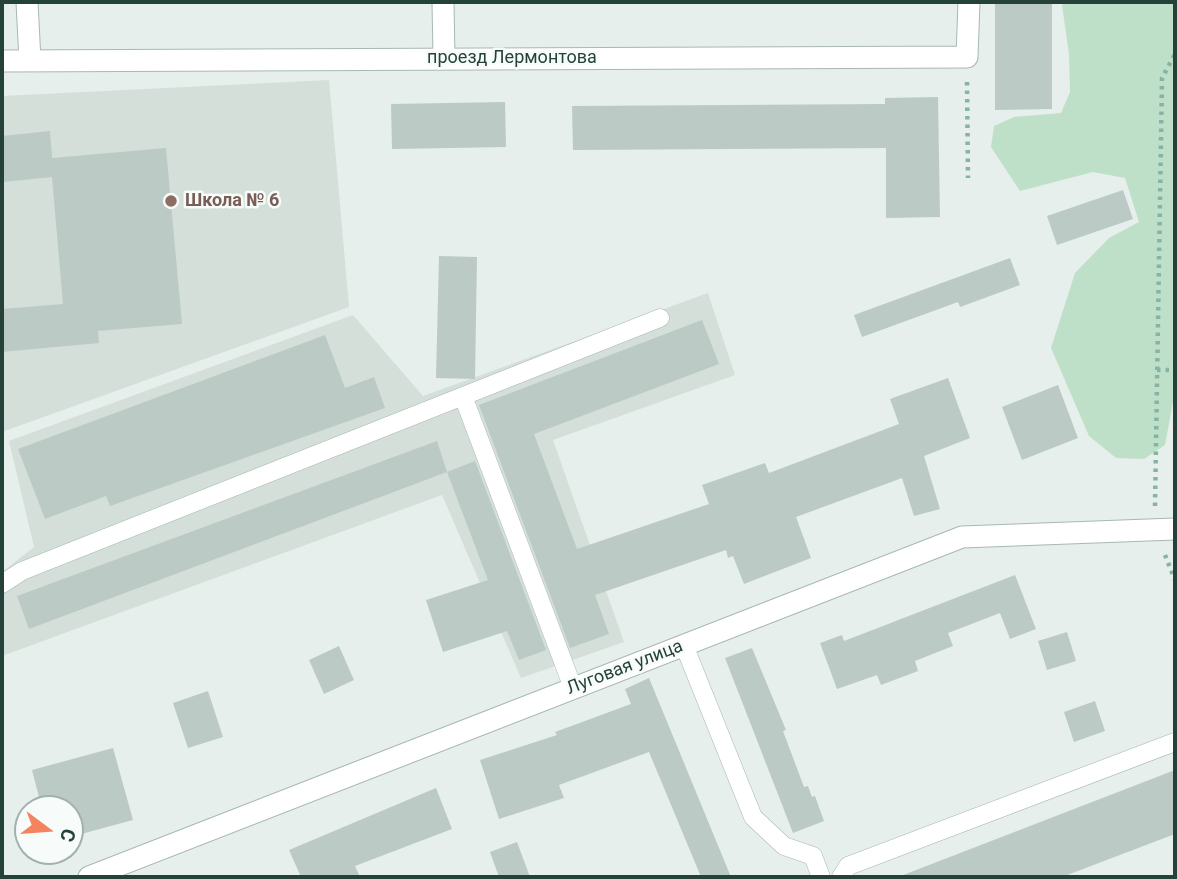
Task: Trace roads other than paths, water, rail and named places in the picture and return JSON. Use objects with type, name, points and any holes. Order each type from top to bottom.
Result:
[{"type":"street","points":[[27,2],[30,61]]},
{"type":"street","points":[[443,2],[444,58]]},
{"type":"street","name":"проезд Лермонтова","points":[[2,61],[967,57],[969,2]]},
{"type":"street","name":"Луговая улица","points":[[89,877],[962,537],[1165,530]]},
{"type":"lane","points":[[2,584],[22,570],[660,318]]},
{"type":"lane","points":[[463,396],[573,688]]},
{"type":"lane","points":[[684,645],[753,817],[784,846],[813,856],[821,877]]},
{"type":"lane","points":[[841,877],[848,866],[1175,742]]},
{"type":"place","name":"Школа № 6","points":[[171,201]]}]
